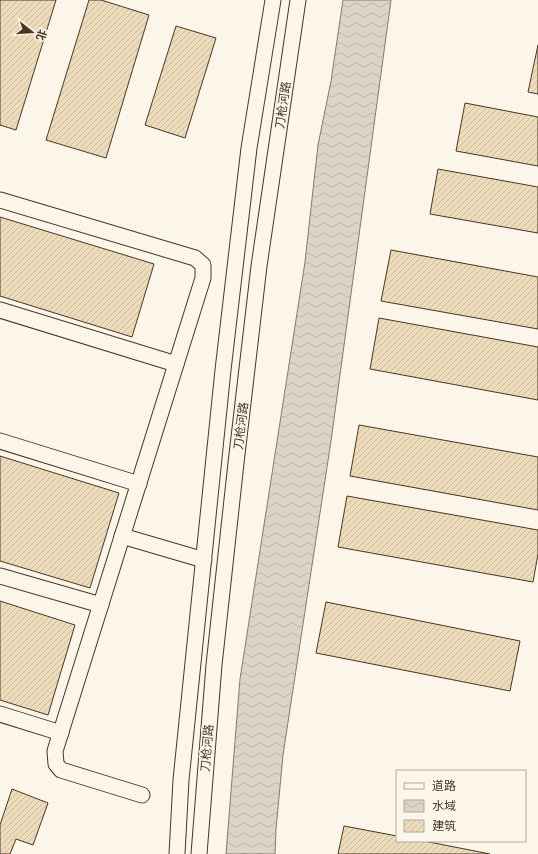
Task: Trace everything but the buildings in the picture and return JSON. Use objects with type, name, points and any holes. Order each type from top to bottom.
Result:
[{"type":"street","name":"刀枪河路","points":[[177,854],[181,780],[223,370],[249,148],[274,0]]},
{"type":"street","name":"刀枪河路","points":[[199,854],[214,665],[237,455],[260,266],[298,0]]},
{"type":"street","points":[[0,200],[194,258],[203,265],[202,278],[176,364],[55,752],[56,764],[61,770],[142,795]]},
{"type":"street","points":[[0,310],[176,364]]},
{"type":"street","points":[[0,441],[139,484]]},
{"type":"street","points":[[122,536],[204,560]]},
{"type":"street","points":[[0,576],[101,605]]},
{"type":"street","points":[[0,714],[61,733]]},
{"type":"water","points":[[343,0],[391,0],[331,441],[283,755],[275,854],[226,854],[240,679],[305,262],[318,145],[331,81]]}]
